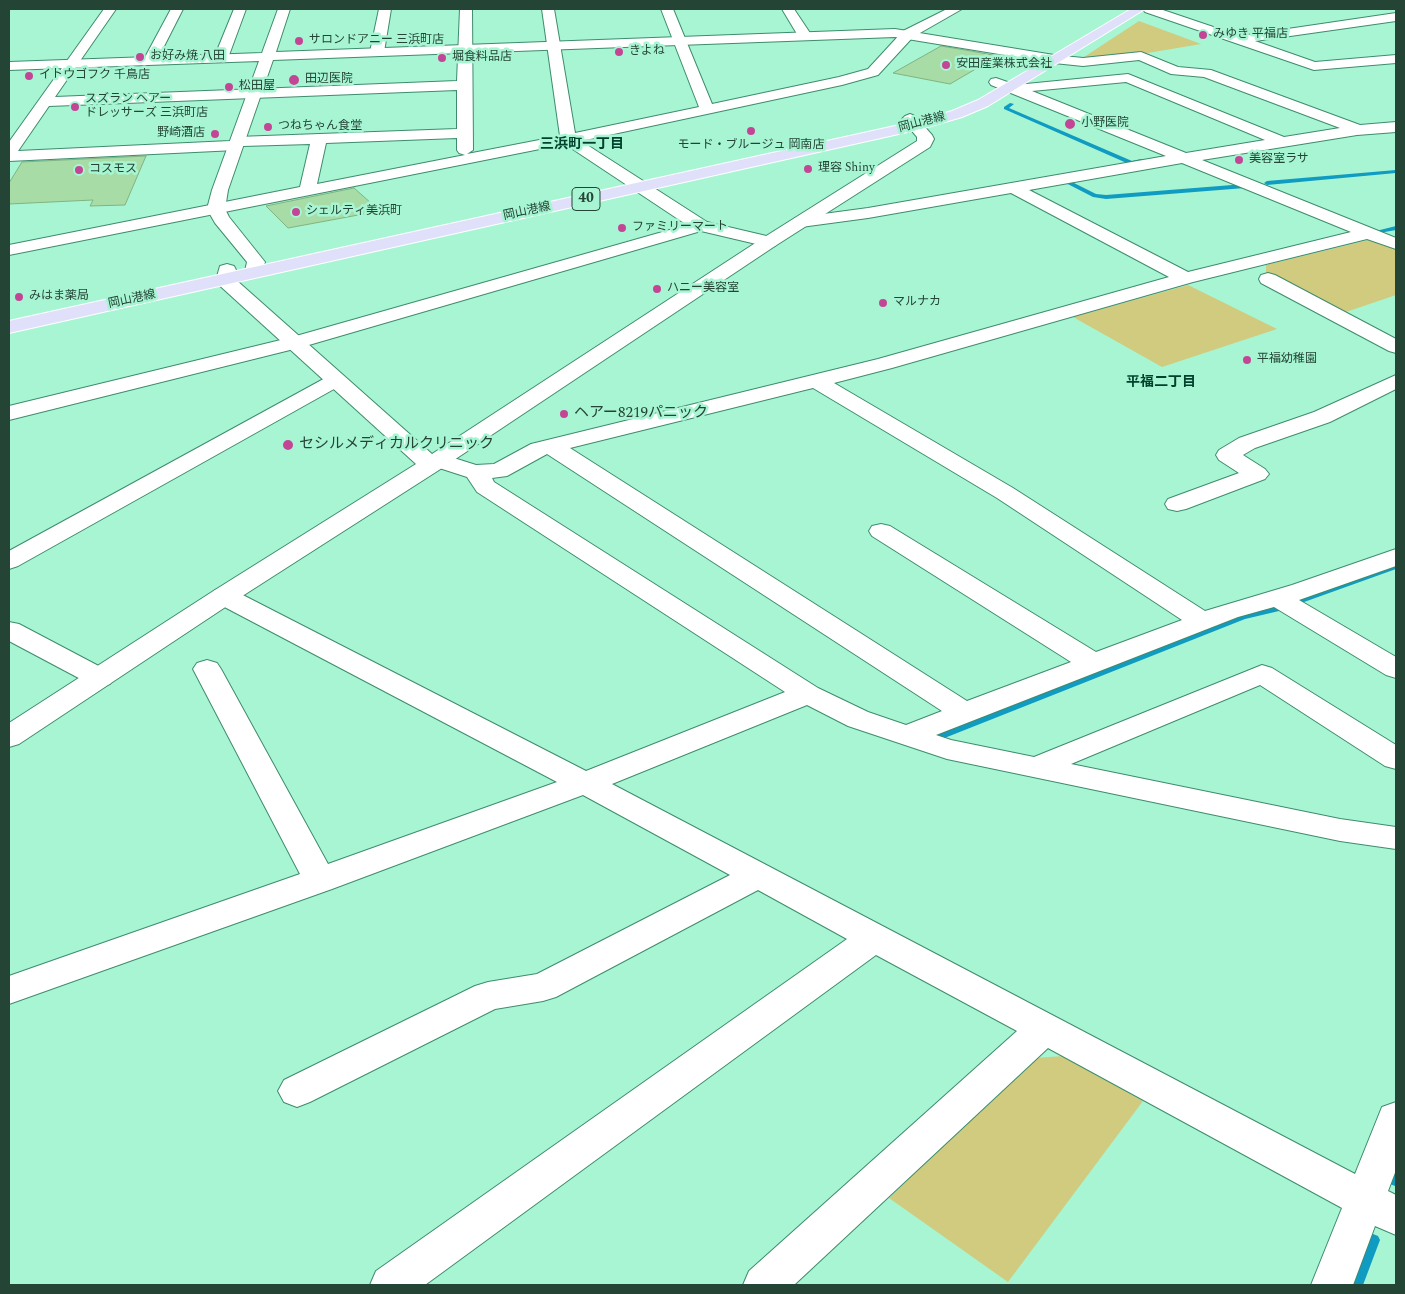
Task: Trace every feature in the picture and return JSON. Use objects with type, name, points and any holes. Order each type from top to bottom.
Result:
[{"type":"main road","name":"岡山港線","points":[[1007,85],[1037,56],[1116,9]]},
{"type":"main road","name":"岡山港線","points":[[9,327],[255,267],[971,108],[1138,9]]},
{"type":"main road","name":"岡山港線","points":[[9,317],[226,275]]},
{"type":"street","points":[[9,154],[110,9]]},
{"type":"street","points":[[150,60],[178,9]]},
{"type":"street","points":[[221,58],[240,9]]},
{"type":"street","points":[[255,267],[216,209],[220,190],[284,9]]},
{"type":"street","points":[[377,52],[385,9]]},
{"type":"street","points":[[466,9],[464,85],[466,159]]},
{"type":"street","points":[[548,9],[568,139],[701,226],[769,242]]},
{"type":"street","points":[[667,9],[707,109]]},
{"type":"street","points":[[788,9],[805,36]]},
{"type":"street","points":[[9,250],[568,139],[842,81],[873,72],[908,34],[956,9]]},
{"type":"street","points":[[1138,9],[1239,40],[1314,66],[1396,57]]},
{"type":"street","points":[[1239,40],[1396,17]]},
{"type":"street","points":[[1382,19],[1396,24]]},
{"type":"street","points":[[1311,29],[1340,38]]},
{"type":"street","points":[[9,66],[805,36],[908,34],[1077,63],[1141,56],[1176,71],[1206,74],[1354,129]]},
{"type":"street","points":[[1368,47],[1396,57]]},
{"type":"street","points":[[147,98],[168,60]]},
{"type":"street","points":[[1377,60],[1396,67]]},
{"type":"street","points":[[1007,85],[1128,78],[1279,140]]},
{"type":"street","points":[[46,102],[464,85]]},
{"type":"street","points":[[1007,85],[1396,244]]},
{"type":"street","points":[[9,737],[224,596],[435,463],[769,242],[924,144],[926,139],[924,135],[913,122]]},
{"type":"street","points":[[800,222],[868,213],[1279,140],[1354,129],[1396,126]]},
{"type":"street","points":[[9,154],[319,139],[359,130],[394,136],[465,133]]},
{"type":"street","points":[[389,175],[394,136]]},
{"type":"street","points":[[307,191],[319,139]]},
{"type":"street","points":[[1013,188],[1186,278]]},
{"type":"street","points":[[226,275],[295,344],[435,463],[476,472],[499,470],[551,446],[885,364],[1186,278],[1388,225]]},
{"type":"street","points":[[9,413],[295,344],[701,226]]},
{"type":"street","points":[[1268,279],[1396,347]]},
{"type":"street","points":[[9,560],[336,380]]},
{"type":"street","points":[[816,381],[1006,493],[1202,621]]},
{"type":"street","points":[[1177,504],[1256,474],[1227,455],[1240,447],[1322,417],[1396,381]]},
{"type":"street","points":[[551,446],[964,713]]},
{"type":"street","points":[[476,472],[486,487],[808,694],[858,719],[947,749],[1340,830],[1396,838]]},
{"type":"street","points":[[880,531],[1093,663]]},
{"type":"street","points":[[905,736],[1229,611],[1286,603],[1396,557]]},
{"type":"street","points":[[224,596],[586,783],[1381,1208]]},
{"type":"street","points":[[1286,603],[1396,669]]},
{"type":"street","points":[[9,630],[100,678]]},
{"type":"street","points":[[207,669],[320,880]]},
{"type":"street","points":[[1034,768],[1262,674],[1396,759]]},
{"type":"street","points":[[9,990],[586,783],[808,694]]},
{"type":"street","points":[[296,1091],[488,996],[543,987],[758,875]]},
{"type":"street","points":[[391,1285],[874,937]]},
{"type":"street","points":[[773,1283],[1044,1028]]},
{"type":"street","points":[[1332,1285],[1381,1208],[1396,1119]]},
{"type":"shaded area","points":[[1139,21],[1201,44],[1142,54],[1081,59]]},
{"type":"shaded area","points":[[1374,240],[1396,248],[1396,295],[1340,314],[1266,275],[1266,265]]},
{"type":"shaded area","points":[[1188,285],[1277,329],[1162,367],[1073,317]]},
{"type":"shaded area","points":[[1064,1056],[1143,1101],[1008,1282],[889,1198],[1034,1058]]},
{"type":"building","name":"安田産業株式会社","points":[[941,46],[998,56],[950,84],[893,73]]},
{"type":"building","name":"コスモス","points":[[146,156],[125,205],[90,206],[93,200],[9,204],[9,183],[22,162]]},
{"type":"building","points":[[354,188],[380,211],[288,228],[266,206]]},
{"type":"waterway","points":[[1012,104],[1006,108],[1131,163],[1141,161]]},
{"type":"waterway","points":[[1267,183],[1396,171]]},
{"type":"waterway","points":[[1060,178],[1095,196],[1106,197],[1245,186]]},
{"type":"waterway","points":[[1379,231],[1396,228]]},
{"type":"waterway","points":[[939,737],[1242,617],[1276,609],[1396,566]]},
{"type":"waterway","points":[[1356,1285],[1373,1240]]},
{"type":"place","name":"みゆき 平福店","points":[[1203,35]]},
{"type":"place","name":"サロンドアニー 三浜町店","points":[[299,41]]},
{"type":"place","name":"きよね","points":[[619,52]]},
{"type":"place","name":"お好み焼 八田","points":[[140,57]]},
{"type":"place","name":"堀食料品店","points":[[442,58]]},
{"type":"place","name":"安田産業株式会社","points":[[946,65]]},
{"type":"place","name":"イトウゴフク 千鳥店","points":[[29,76]]},
{"type":"place","name":"田辺医院","points":[[294,80]]},
{"type":"place","name":"松田屋","points":[[229,87]]},
{"type":"place","name":"スズラン ヘアー ドレッサーズ 三浜町店","points":[[75,107]]},
{"type":"place","name":"小野医院","points":[[1070,124]]},
{"type":"place","name":"つねちゃん食堂","points":[[268,127]]},
{"type":"place","name":"モード・ブルージュ 岡南店","points":[[751,131]]},
{"type":"place","name":"野崎酒店","points":[[215,134]]},
{"type":"place","name":"美容室ラサ","points":[[1239,160]]},
{"type":"place","name":"理容 Shiny","points":[[808,169]]},
{"type":"place","name":"コスモス","points":[[79,170]]},
{"type":"place","name":"シェルティ美浜町","points":[[296,212]]},
{"type":"place","name":"ファミリーマート","points":[[622,228]]},
{"type":"place","name":"ハニー美容室","points":[[657,289]]},
{"type":"place","name":"みはま薬局","points":[[19,297]]},
{"type":"place","name":"マルナカ","points":[[883,303]]},
{"type":"place","name":"平福幼稚園","points":[[1247,360]]},
{"type":"place","name":"ヘアー8219パニック","points":[[564,414]]},
{"type":"place","name":"セシルメディカルクリニック","points":[[288,445]]},
{"type":"district","name":"三浜町一丁目","points":[[582,145]]},
{"type":"district","name":"平福二丁目","points":[[1161,383]]}]
